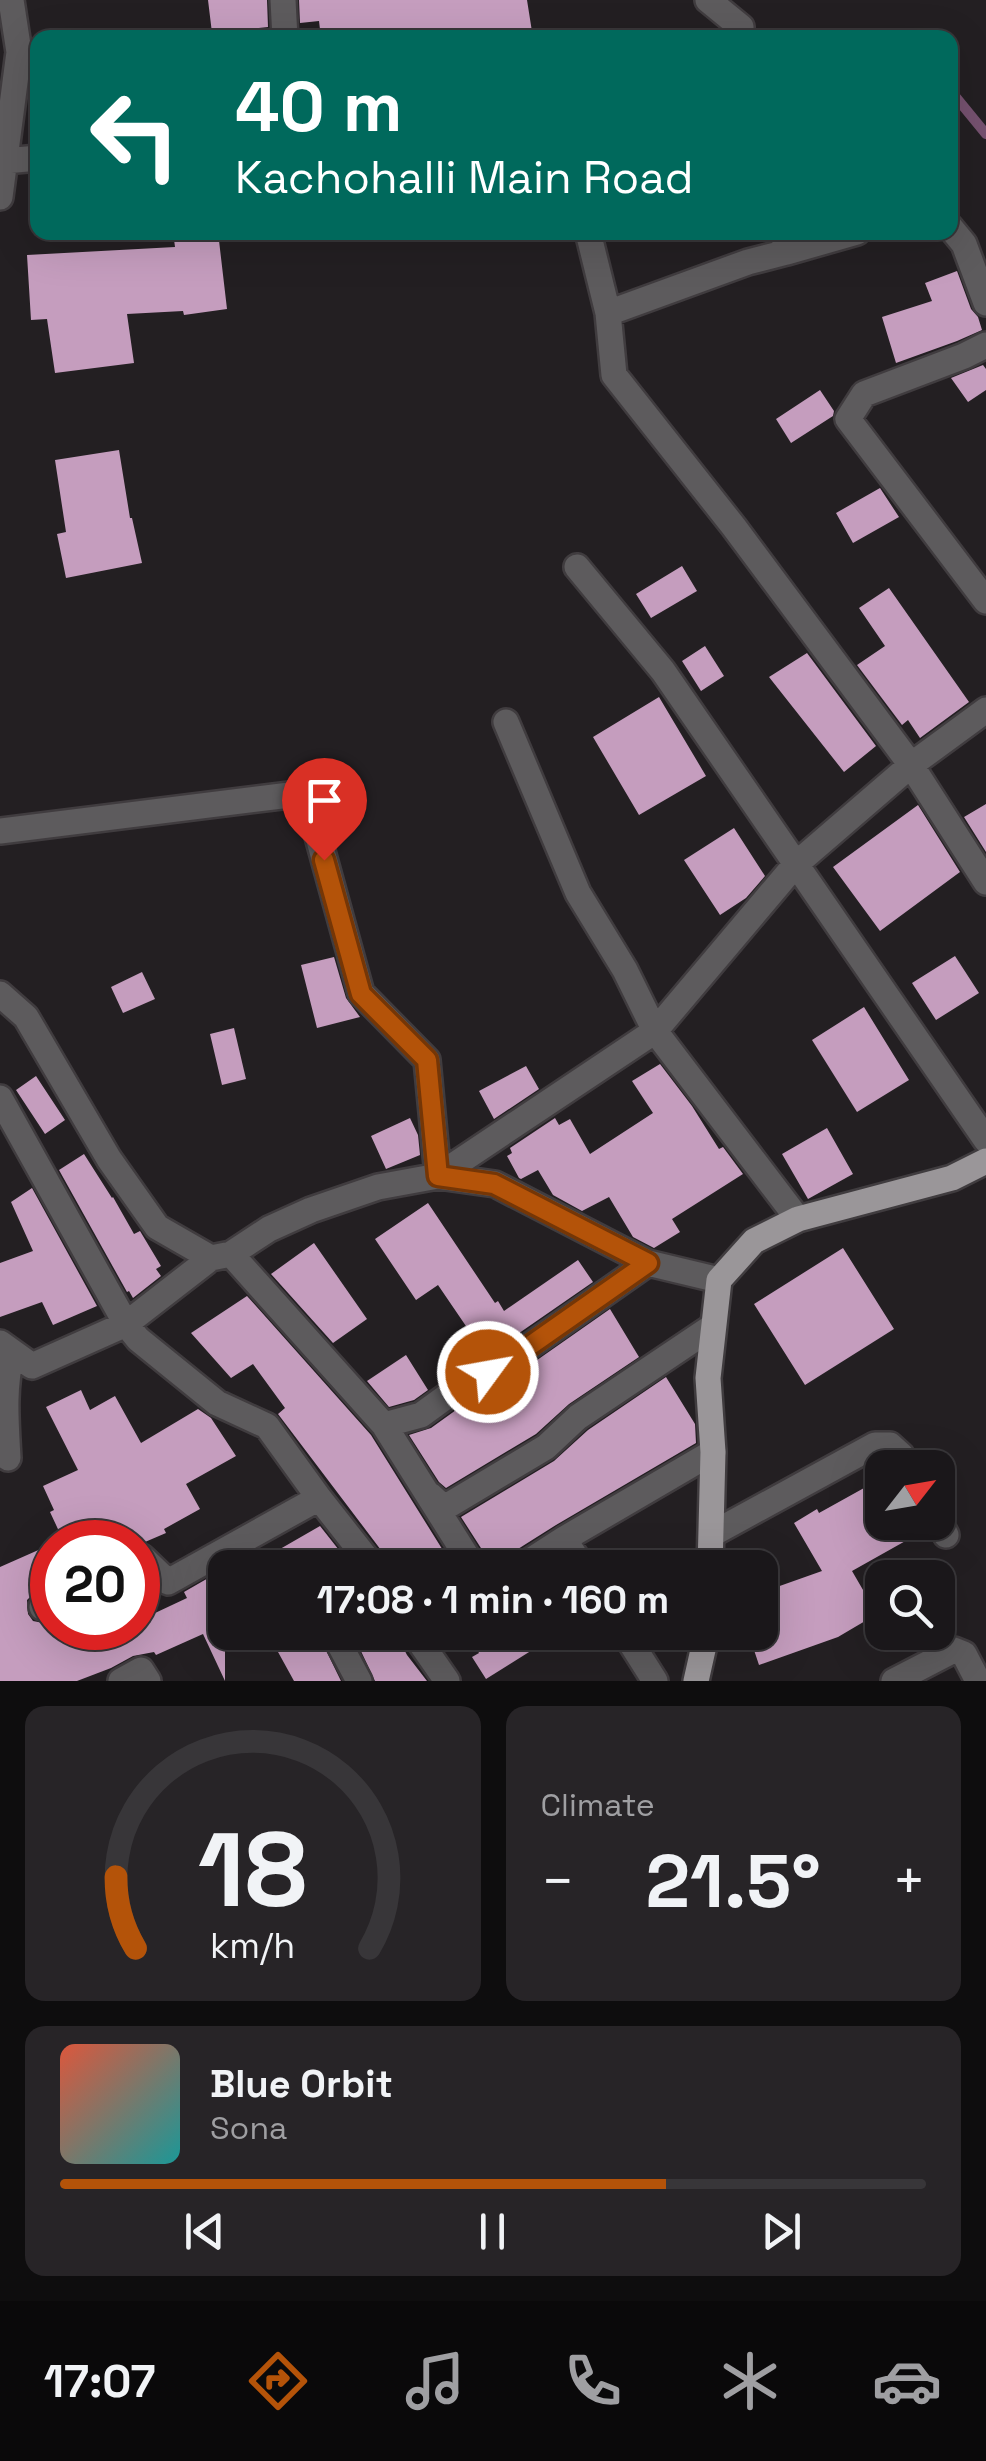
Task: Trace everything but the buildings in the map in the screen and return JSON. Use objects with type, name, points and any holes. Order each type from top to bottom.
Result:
[{"type":"main road","points":[[711,1550],[713,1452],[708,1378],[719,1280],[754,1241],[798,1219],[952,1178],[986,1161]]},
{"type":"main road","points":[[696,1681],[703,1650]]},
{"type":"street","points":[[0,197],[19,52],[11,0]]},
{"type":"street","points":[[283,0],[285,30]]},
{"type":"street","points":[[708,0],[740,30]]},
{"type":"street","points":[[742,30],[744,0]]},
{"type":"street","points":[[5,161],[30,159]]},
{"type":"street","points":[[958,237],[986,303]]},
{"type":"street","points":[[590,240],[608,313],[614,375],[734,527],[911,765],[986,882]]},
{"type":"street","points":[[608,313],[748,262],[785,242]]},
{"type":"street","points":[[986,344],[864,394],[848,419],[986,601]]},
{"type":"street","points":[[577,567],[663,670],[986,1140]]},
{"type":"street","points":[[438,1176],[655,1031],[794,865],[911,765],[986,710]]},
{"type":"street","points":[[506,722],[578,892],[625,970],[655,1031],[798,1219]]},
{"type":"street","points":[[0,831],[306,792],[361,994],[427,1060],[438,1176]]},
{"type":"street","points":[[0,994],[26,1016],[108,1159],[157,1227],[221,1256],[384,1425],[463,1550]]},
{"type":"street","points":[[0,1098],[138,1340],[218,1402],[267,1426],[360,1550]]},
{"type":"street","points":[[6,1348],[32,1366],[126,1324],[221,1256],[269,1229],[378,1187],[438,1176],[494,1184],[648,1263],[719,1280]]},
{"type":"street","points":[[384,1425],[421,1415],[521,1352],[648,1263]]},
{"type":"street","points":[[430,1495],[444,1508],[510,1470],[546,1447],[578,1418],[712,1327]]},
{"type":"street","points":[[6,1348],[8,1458]]},
{"type":"street","points":[[866,1450],[875,1445],[890,1445],[896,1450]]},
{"type":"street","points":[[712,1534],[865,1450]]},
{"type":"street","points":[[546,1550],[713,1452]]},
{"type":"street","points":[[160,1574],[168,1582],[319,1498]]},
{"type":"street","points":[[564,1538],[572,1550]]},
{"type":"street","points":[[343,1650],[359,1681]]},
{"type":"street","points":[[425,1650],[447,1681]]},
{"type":"street","points":[[635,1650],[655,1681]]},
{"type":"street","points":[[894,1681],[954,1650],[964,1654],[978,1681]]},
{"type":"street","points":[[121,1681],[141,1670],[148,1681]]},
{"type":"waterway","points":[[958,100],[986,134]]},
{"type":"route","points":[[324,860],[361,994],[427,1060],[438,1176],[494,1184],[648,1263],[488,1372]]}]
